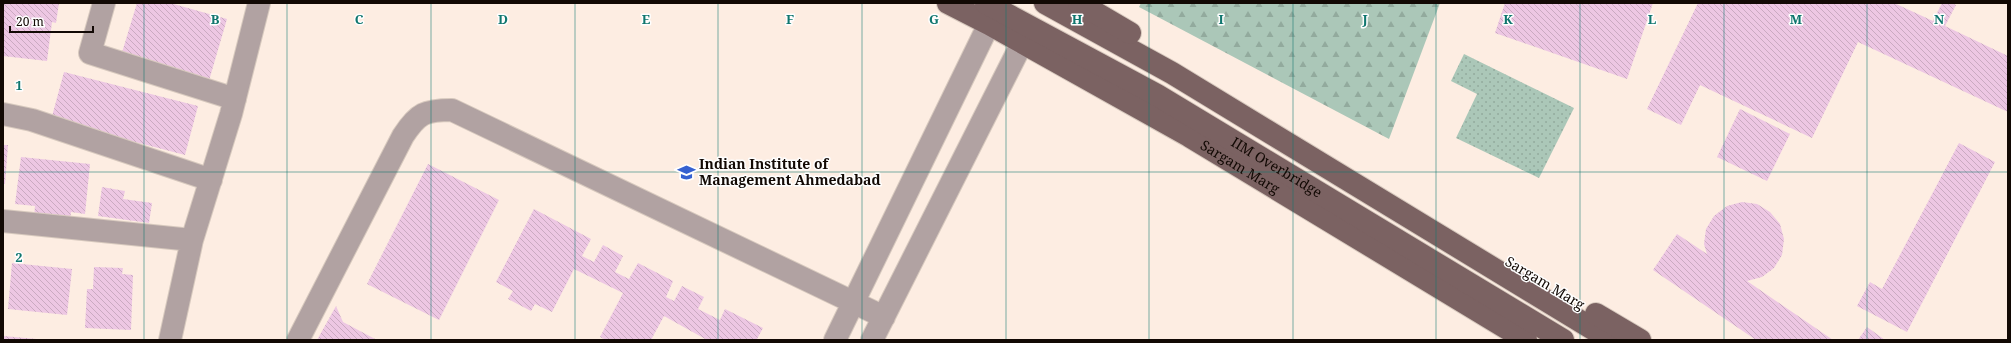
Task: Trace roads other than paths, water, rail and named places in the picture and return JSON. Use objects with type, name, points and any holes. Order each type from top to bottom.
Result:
[{"type":"main road","name":"Sargam Marg","points":[[948,3],[990,12],[1022,42],[1189,136],[1526,340]]},
{"type":"main road","name":"IIM Overbridge","points":[[1045,3],[1172,73],[1611,340]]},
{"type":"main road","name":"Sargam Marg","points":[[1079,3],[1640,340]]},
{"type":"main road","name":"IIM Overbridge","points":[[990,12],[1157,95],[1563,340]]},
{"type":"street","points":[[104,3],[90,53],[235,99]]},
{"type":"street","points":[[170,340],[192,240],[235,99],[259,3]]},
{"type":"street","points":[[835,340],[990,12]]},
{"type":"street","points":[[872,340],[1022,42]]},
{"type":"street","points":[[298,340],[403,136],[411,124],[422,114],[435,110],[452,110],[884,317]]},
{"type":"street","points":[[3,114],[32,120],[211,180]]},
{"type":"street","points":[[3,220],[192,240]]},
{"type":"place","name":"Indian Institute of Management Ahmedabad","points":[[686,172]]}]
